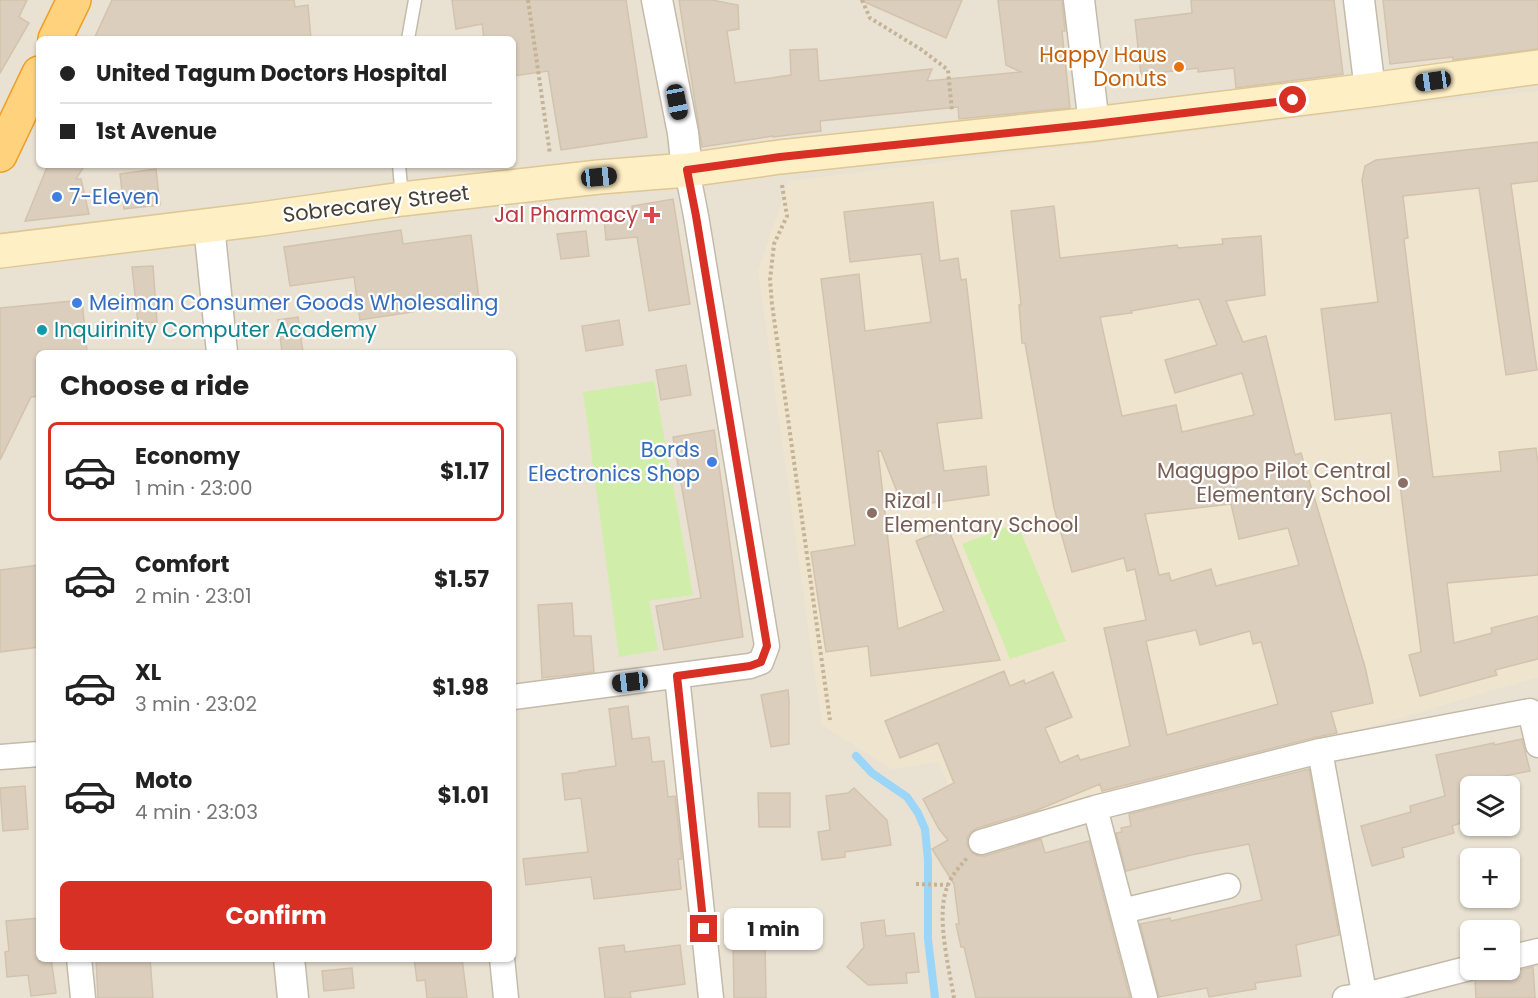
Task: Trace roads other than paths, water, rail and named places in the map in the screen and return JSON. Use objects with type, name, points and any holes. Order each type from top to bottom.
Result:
[{"type":"highway","points":[[56,36],[74,0]]},
{"type":"highway","points":[[0,155],[36,79]]},
{"type":"main road","name":"Sobrecarey Street","points":[[0,251],[402,199],[687,170],[780,157],[1094,124],[1538,68]]},
{"type":"street","points":[[516,697],[750,666],[761,662],[767,646],[687,170],[683,133],[657,0]]},
{"type":"street","points":[[1079,0],[1094,124]]},
{"type":"street","points":[[1359,0],[1370,90]]},
{"type":"street","points":[[208,225],[222,350]]},
{"type":"street","points":[[677,676],[711,998]]},
{"type":"street","points":[[981,842],[1095,808],[1320,751],[1530,711],[1538,745]]},
{"type":"street","points":[[1320,751],[1359,997],[1460,972]]},
{"type":"street","points":[[0,757],[36,754]]},
{"type":"street","points":[[1095,808],[1145,998]]},
{"type":"street","points":[[1122,911],[1228,886]]},
{"type":"street","points":[[1520,955],[1538,951]]},
{"type":"street","points":[[79,962],[83,998]]},
{"type":"street","points":[[289,962],[293,998]]},
{"type":"street","points":[[502,962],[506,998]]},
{"type":"lane","points":[[409,36],[415,0]]},
{"type":"lane","points":[[399,168],[402,199]]},
{"type":"waterway","points":[[856,756],[872,773],[907,797],[925,829],[928,860],[928,939],[935,998]]},
{"type":"place","name":"Happy Haus Donuts","points":[[1179,67]]},
{"type":"place","name":"7-Eleven","points":[[57,197]]},
{"type":"place","name":"Jal Pharmacy","points":[[652,215]]},
{"type":"place","name":"Meiman Consumer Goods Wholesaling","points":[[77,303]]},
{"type":"place","name":"Inquirinity Computer Academy","points":[[42,330]]},
{"type":"place","name":"Bords Electronics Shop","points":[[712,462]]},
{"type":"place","name":"Magugpo Pilot Central Elementary School","points":[[1403,483]]},
{"type":"place","name":"Rizal I Elementary School","points":[[872,513]]}]
